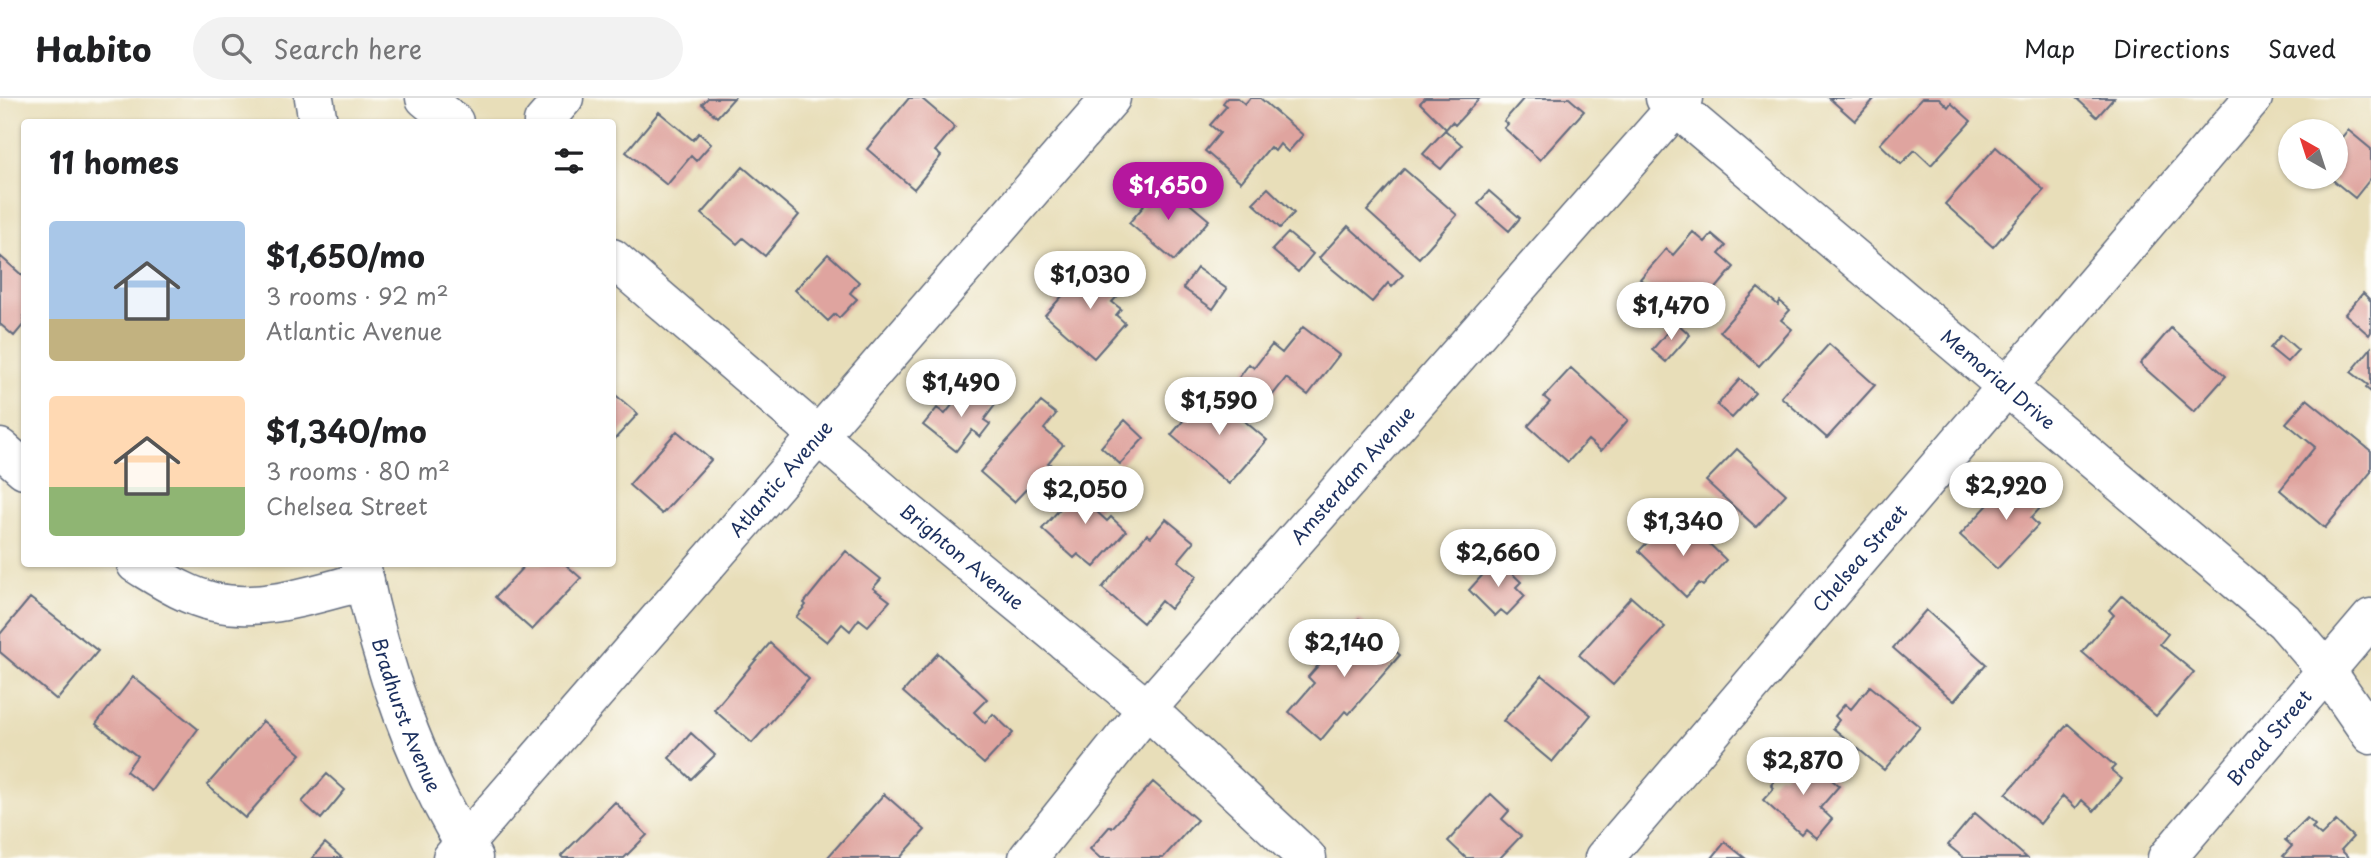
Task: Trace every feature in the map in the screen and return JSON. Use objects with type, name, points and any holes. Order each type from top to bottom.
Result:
[{"type":"street","points":[[314,98],[318,119]]},
{"type":"street","points":[[425,98],[450,119]]},
{"type":"street","points":[[546,119],[564,98]]},
{"type":"street","name":"Atlantic Avenue","points":[[463,853],[817,435],[1111,98]]},
{"type":"street","name":"Chelsea Street","points":[[1604,858],[2253,98]]},
{"type":"street","name":"Memorial Drive","points":[[1675,101],[2284,621],[2326,670],[2371,735]]},
{"type":"street","name":"Amsterdam Avenue","points":[[1028,858],[1147,709],[1675,101]]},
{"type":"street","name":"Brighton Avenue","points":[[616,261],[817,435],[1147,709],[1307,858]]},
{"type":"street","points":[[0,448],[21,466]]},
{"type":"street","points":[[141,567],[191,595],[215,602],[241,605],[270,603],[363,572]]},
{"type":"street","name":"Bradhurst Avenue","points":[[363,572],[386,663],[432,784],[463,853]]},
{"type":"street","name":"Broad Street","points":[[2167,858],[2371,618]]},
{"type":"building","points":[[708,98],[734,98],[717,117],[702,104]]},
{"type":"building","points":[[909,98],[921,98],[955,127],[935,151],[941,156],[914,189],[867,149]]},
{"type":"building","points":[[1227,98],[1238,98],[1245,104],[1250,98],[1260,98],[1303,135],[1288,152],[1280,144],[1275,151],[1270,147],[1241,182],[1205,151],[1220,133],[1210,125],[1227,106],[1223,103]]},
{"type":"building","points":[[1425,98],[1480,98],[1455,125],[1452,122],[1446,129],[1420,103]]},
{"type":"building","points":[[1524,98],[1569,98],[1584,111],[1540,160],[1504,128],[1508,124],[1504,121]]},
{"type":"building","points":[[1829,98],[1875,98],[1855,121]]},
{"type":"building","points":[[1922,98],[1939,98],[1948,107],[1951,103],[1971,121],[1931,165],[1915,150],[1901,164],[1880,144]]},
{"type":"building","points":[[2076,98],[2114,98],[2097,117]]},
{"type":"building","points":[[659,112],[693,140],[699,133],[711,144],[696,161],[691,156],[667,185],[626,152]]},
{"type":"building","points":[[1445,130],[1462,145],[1441,169],[1423,154]]},
{"type":"building","points":[[2348,130],[2371,149],[2371,178],[2355,198],[2344,189],[2348,189]]},
{"type":"building","points":[[1996,147],[2044,190],[1993,247],[1945,204]]},
{"type":"building","points":[[743,167],[799,215],[765,256],[743,238],[737,244],[702,214]]},
{"type":"building","points":[[1404,169],[1457,215],[1419,258],[1367,211]]},
{"type":"building","points":[[1150,188],[1163,200],[1172,189],[1209,220],[1174,261],[1129,223],[1144,206],[1139,201]]},
{"type":"building","points":[[1268,188],[1294,213],[1280,228],[1253,203]]},
{"type":"building","points":[[1489,191],[1520,218],[1509,231],[1478,204]]},
{"type":"building","points":[[1348,226],[1403,275],[1392,287],[1388,283],[1372,302],[1319,258]]},
{"type":"building","points":[[1693,232],[1705,242],[1712,234],[1726,246],[1719,254],[1734,267],[1702,305],[1683,288],[1669,304],[1640,279],[1666,249],[1673,255]]},
{"type":"building","points":[[1288,233],[1313,254],[1298,272],[1272,250]]},
{"type":"building","points":[[828,254],[859,282],[850,293],[857,299],[839,318],[835,314],[828,321],[795,290]]},
{"type":"building","points":[[0,256],[21,274],[21,328],[14,336],[0,324]]},
{"type":"building","points":[[1101,264],[1126,287],[1112,302],[1121,309],[1116,315],[1125,323],[1094,358],[1045,315],[1083,273],[1088,278]]},
{"type":"building","points":[[1197,268],[1227,289],[1213,309],[1183,288]]},
{"type":"building","points":[[1758,288],[1778,305],[1780,301],[1790,310],[1781,320],[1792,329],[1759,366],[1720,331]]},
{"type":"building","points":[[2363,293],[2371,301],[2369,335],[2345,314]]},
{"type":"building","points":[[1676,322],[1690,335],[1666,362],[1652,350]]},
{"type":"building","points":[[1303,327],[1339,355],[1308,395],[1286,378],[1268,401],[1238,379],[1249,364],[1254,368],[1272,345],[1282,353]]},
{"type":"building","points":[[2171,328],[2226,376],[2194,412],[2140,364]]},
{"type":"building","points":[[2281,335],[2298,350],[2287,362],[2270,348]]},
{"type":"building","points":[[1829,344],[1875,385],[1827,438],[1781,397]]},
{"type":"building","points":[[2371,348],[2371,392],[2366,388],[2368,385],[2351,372]]},
{"type":"building","points":[[1571,368],[1628,420],[1601,451],[1588,440],[1568,462],[1528,426],[1550,402],[1544,397]]},
{"type":"building","points":[[1740,379],[1755,393],[1732,418],[1717,405]]},
{"type":"building","points":[[968,385],[995,405],[984,420],[990,424],[980,437],[972,430],[956,451],[923,425],[937,408],[945,414]]},
{"type":"building","points":[[1209,391],[1267,440],[1229,484],[1171,435]]},
{"type":"building","points":[[616,395],[638,414],[616,438]]},
{"type":"building","points":[[2307,399],[2371,451],[2371,472],[2325,528],[2280,490],[2315,447],[2286,423]]},
{"type":"building","points":[[1041,402],[1056,414],[1044,429],[1063,445],[1048,463],[1050,464],[1014,502],[980,472]]},
{"type":"building","points":[[1125,420],[1144,438],[1120,464],[1101,447]]},
{"type":"building","points":[[677,431],[711,460],[662,514],[629,485]]},
{"type":"building","points":[[1737,449],[1786,494],[1756,527],[1706,481]]},
{"type":"building","points":[[2012,479],[2030,496],[2041,483],[2053,494],[2031,518],[2038,525],[1997,569],[1960,535]]},
{"type":"building","points":[[1091,481],[1109,496],[1096,511],[1107,521],[1111,517],[1126,531],[1094,567],[1078,554],[1074,558],[1042,529],[1075,492],[1078,496]]},
{"type":"building","points":[[1166,519],[1194,542],[1178,561],[1197,576],[1170,609],[1161,601],[1143,623],[1102,588],[1147,534],[1151,537]]},
{"type":"building","points":[[1689,524],[1726,560],[1703,586],[1699,583],[1686,597],[1639,551],[1664,525],[1676,538]]},
{"type":"building","points":[[846,551],[881,579],[873,588],[890,601],[868,626],[859,619],[850,631],[842,624],[827,642],[796,617]]},
{"type":"building","points":[[1497,559],[1521,582],[1516,587],[1525,596],[1507,615],[1501,610],[1495,616],[1469,590]]},
{"type":"building","points":[[523,567],[568,567],[581,578],[532,630],[495,597]]},
{"type":"building","points":[[2122,595],[2168,634],[2160,644],[2194,672],[2156,716],[2082,652],[2114,615],[2109,610]]},
{"type":"building","points":[[1631,597],[1665,627],[1613,685],[1579,655]]},
{"type":"building","points":[[30,598],[98,651],[57,700],[0,652],[0,634]]},
{"type":"building","points":[[1926,610],[1986,664],[1954,701],[1893,648]]},
{"type":"building","points":[[1359,619],[1400,655],[1349,714],[1345,711],[1321,740],[1289,712],[1314,683],[1308,677]]},
{"type":"building","points":[[770,643],[809,679],[752,743],[714,710]]},
{"type":"building","points":[[938,653],[987,699],[974,712],[985,723],[993,714],[1013,733],[984,764],[903,692]]},
{"type":"building","points":[[1542,675],[1591,715],[1552,762],[1503,721]]},
{"type":"building","points":[[133,677],[198,729],[152,791],[126,771],[137,756],[96,724]]},
{"type":"building","points":[[1870,686],[1920,727],[1884,770],[1833,728],[1839,720],[1835,716],[1845,704],[1851,709]]},
{"type":"building","points":[[263,721],[301,754],[245,818],[207,785]]},
{"type":"building","points":[[2068,724],[2115,766],[2111,770],[2122,779],[2094,811],[2082,800],[2076,808],[2063,796],[2040,824],[2006,794]]},
{"type":"building","points":[[691,733],[715,755],[691,779],[669,758]]},
{"type":"building","points":[[1802,754],[1839,786],[1820,808],[1832,819],[1816,838],[1805,829],[1801,834],[1763,800],[1774,788],[1771,785],[1780,774],[1783,776]]},
{"type":"building","points":[[327,774],[345,790],[321,819],[302,802]]},
{"type":"building","points":[[1153,782],[1197,820],[1163,858],[1100,858],[1090,849]]},
{"type":"building","points":[[884,794],[925,830],[900,858],[827,858]]},
{"type":"building","points":[[1491,794],[1509,811],[1502,819],[1521,836],[1500,858],[1466,858],[1448,841]]},
{"type":"building","points":[[615,802],[647,835],[624,858],[563,858],[561,856]]},
{"type":"building","points":[[1975,813],[2027,858],[1964,858],[1948,845]]},
{"type":"building","points":[[2307,818],[2315,825],[2312,828],[2321,836],[2336,821],[2353,837],[2341,850],[2349,858],[2283,856],[2292,846],[2285,840]]},
{"type":"building","points":[[1725,842],[1745,858],[1712,858]]},
{"type":"building","points":[[325,843],[342,858],[312,858]]}]
